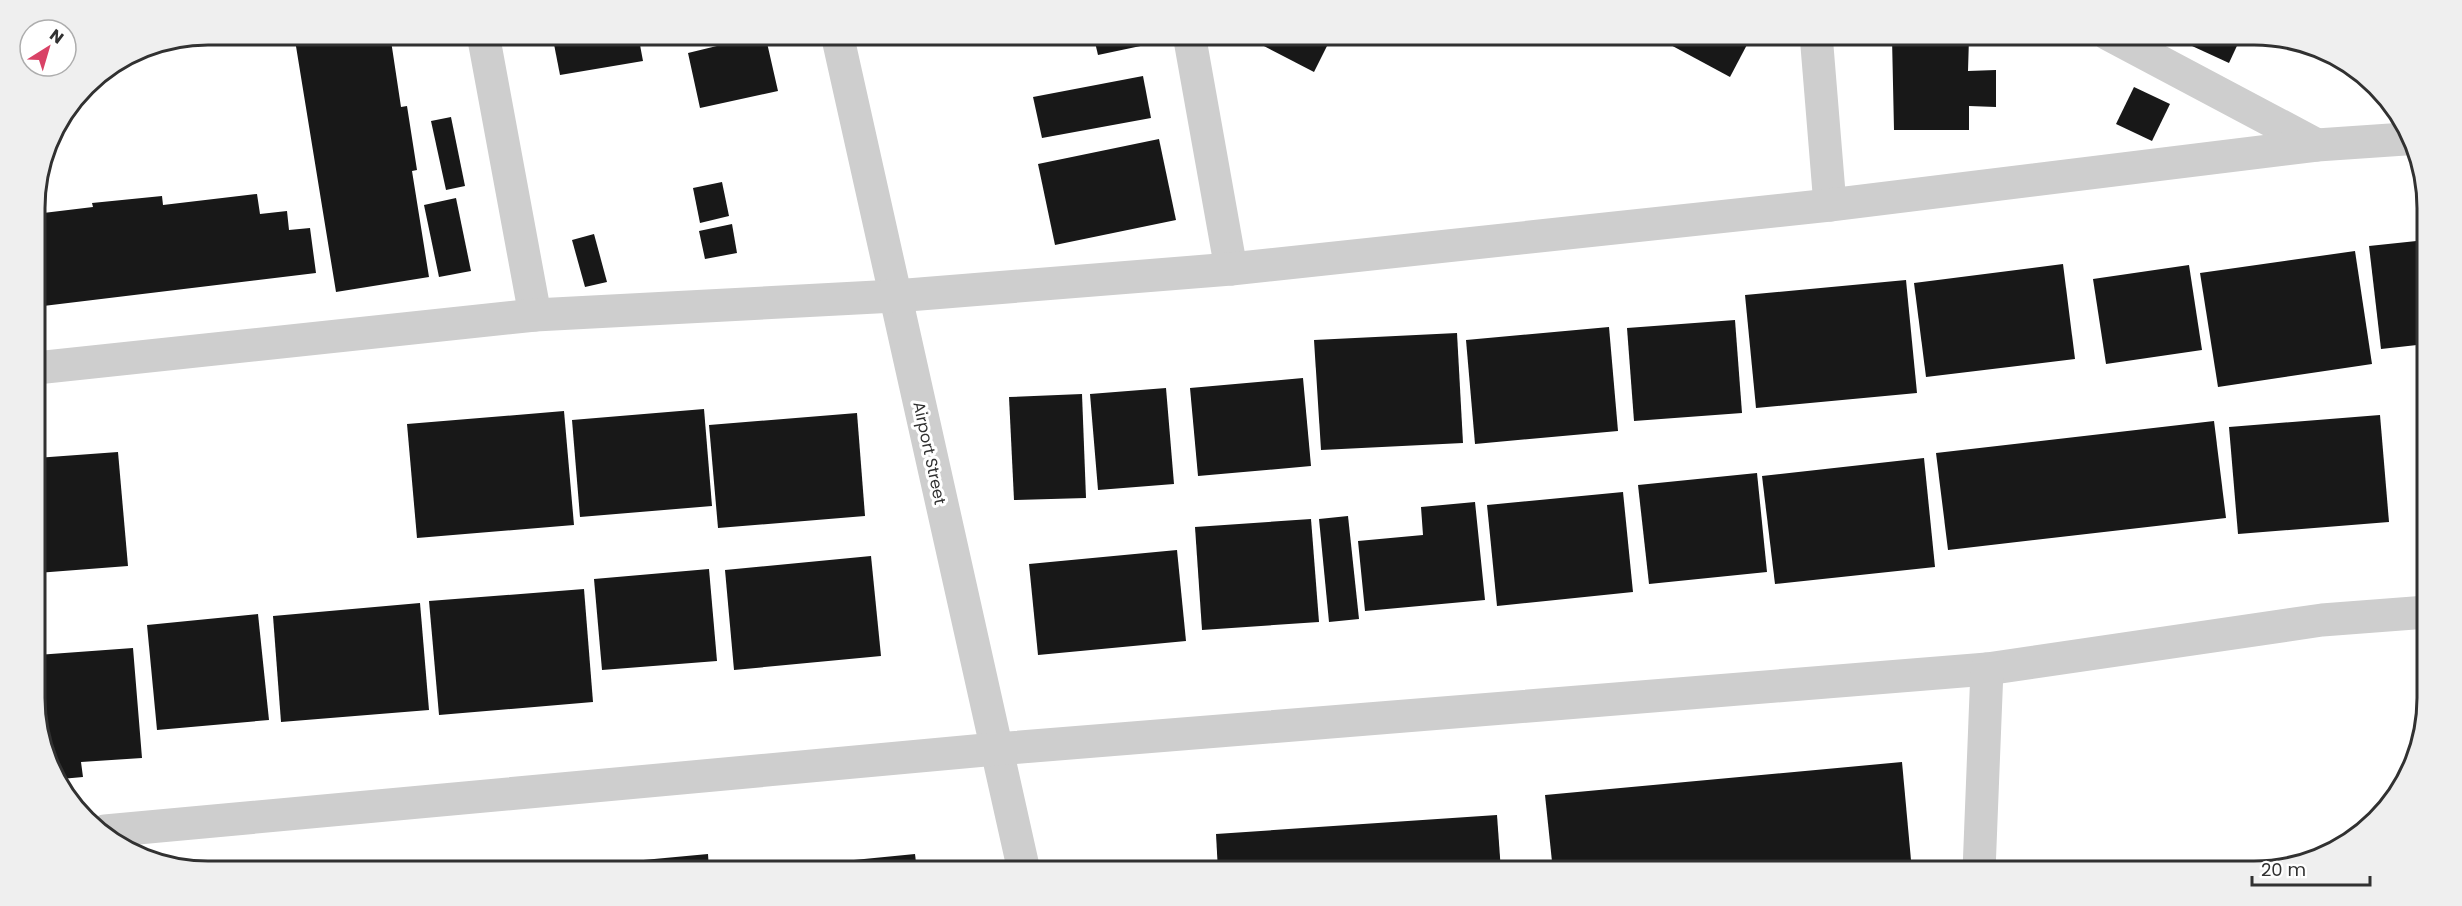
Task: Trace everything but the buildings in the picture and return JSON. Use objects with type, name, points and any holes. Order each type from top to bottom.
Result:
[{"type":"street","points":[[485,45],[535,315]]},
{"type":"street","name":"Airport Street","points":[[839,45],[1022,861]]},
{"type":"street","points":[[1191,45],[1232,269]]},
{"type":"street","points":[[1817,45],[1830,205]]},
{"type":"street","points":[[2129,45],[2317,145]]},
{"type":"street","points":[[45,367],[535,315],[895,296],[1232,269],[1830,205],[2317,145],[2402,139]]},
{"type":"street","points":[[114,830],[996,748],[1987,669],[2322,620],[2417,613]]},
{"type":"street","points":[[1979,861],[1987,669]]}]
